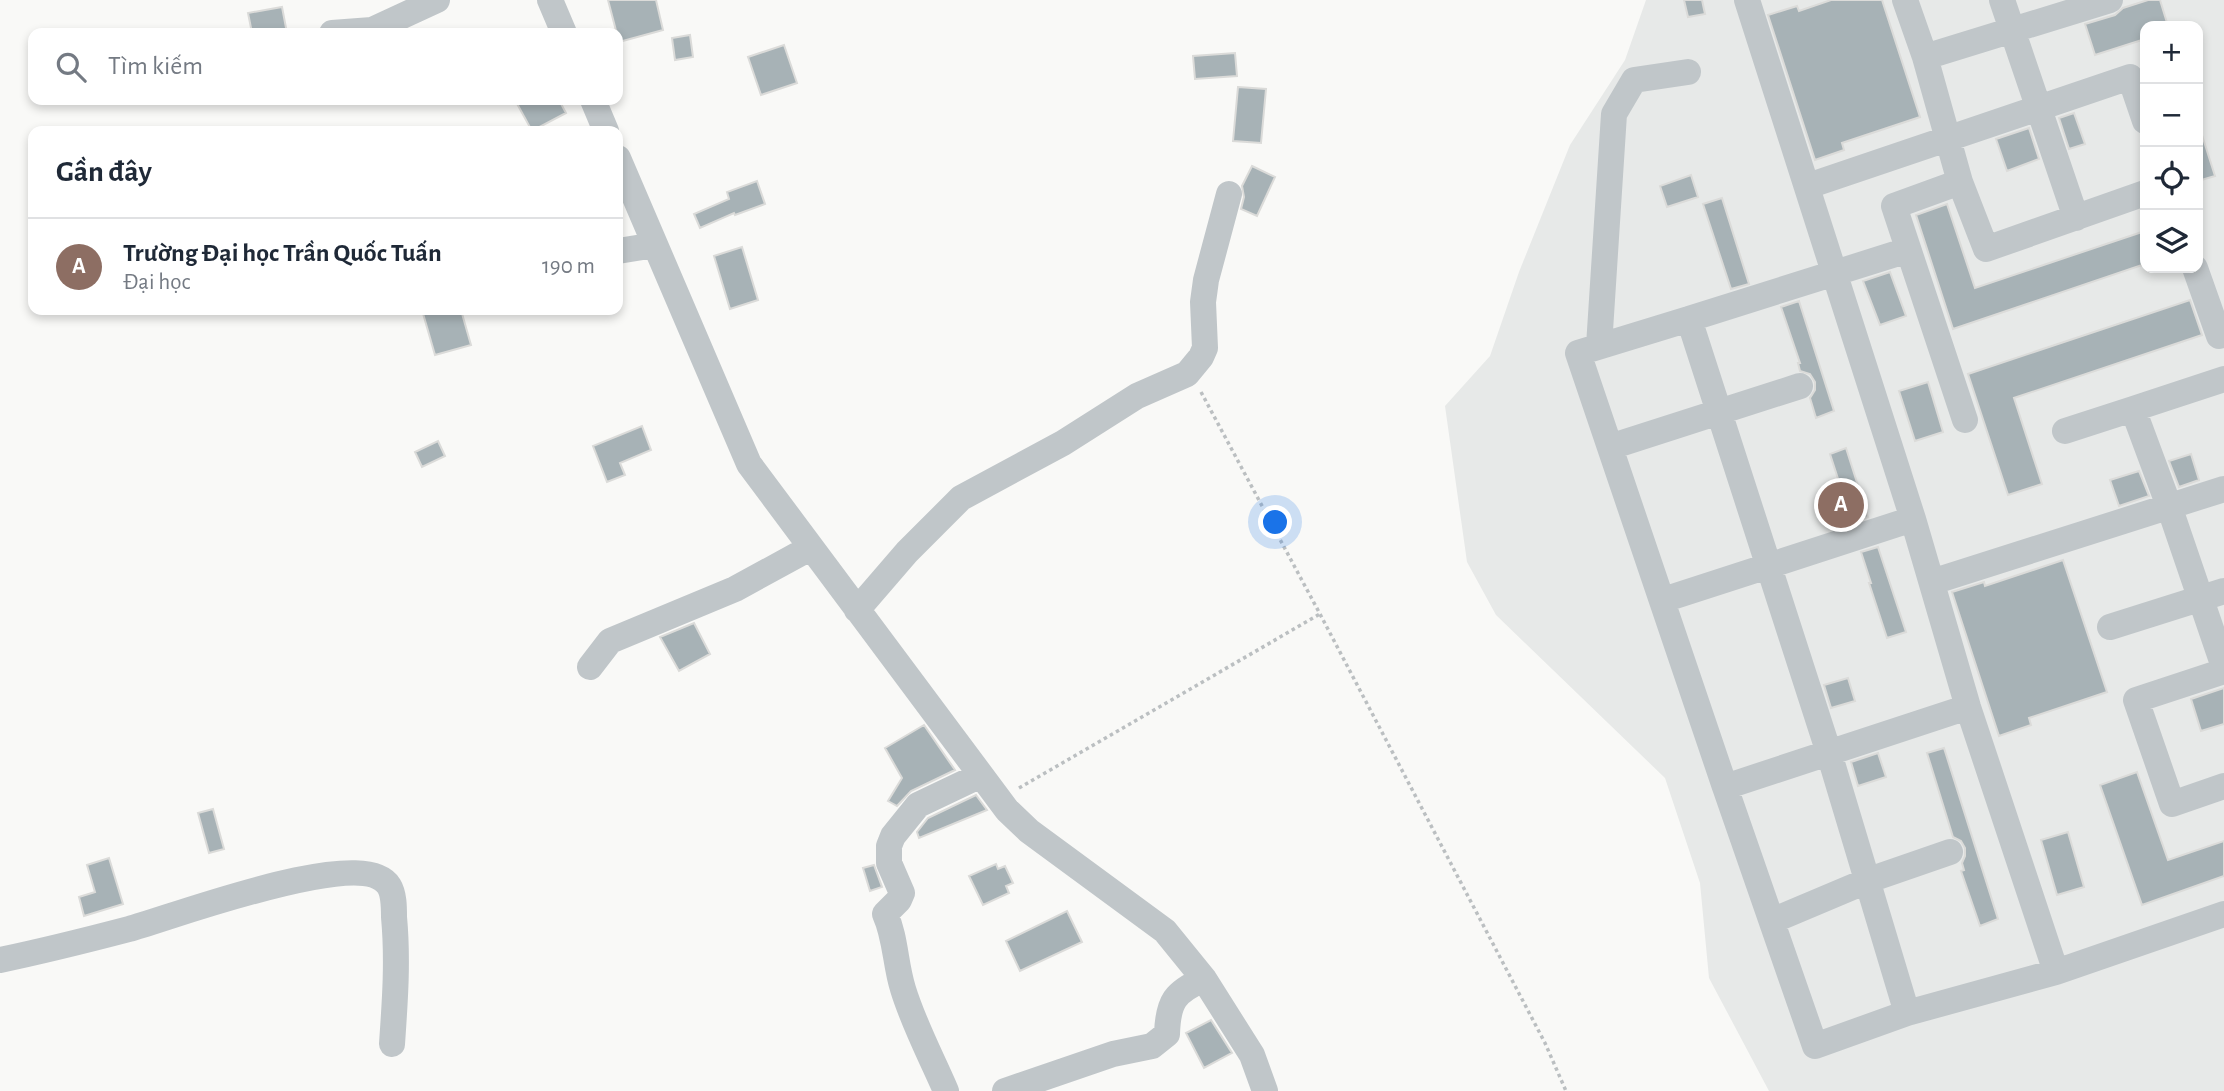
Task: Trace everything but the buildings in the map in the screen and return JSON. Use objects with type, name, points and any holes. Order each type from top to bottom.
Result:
[{"type":"street","points":[[376,28],[437,0]]},
{"type":"street","points":[[550,0],[562,28]]},
{"type":"street","points":[[1905,0],[1925,57],[1960,182],[1986,248],[2140,195]]},
{"type":"street","points":[[2002,0],[2076,218]]},
{"type":"street","points":[[1925,57],[2110,0]]},
{"type":"street","points":[[1750,1],[1913,519],[1968,707],[2056,972]]},
{"type":"street","points":[[1599,346],[1614,114],[1634,80],[1688,72]]},
{"type":"street","points":[[1808,186],[2130,76],[2140,106]]},
{"type":"street","points":[[595,105],[604,126]]},
{"type":"street","points":[[623,170],[749,464],[999,800],[1029,831],[1165,931],[1204,979],[1252,1055],[1265,1091]]},
{"type":"street","points":[[1960,182],[1894,206],[1965,420]]},
{"type":"street","points":[[858,610],[907,552],[961,498],[1063,443],[1137,396],[1190,371],[1205,348],[1203,302],[1206,280],[1229,194]]},
{"type":"street","points":[[623,250],[655,245]]},
{"type":"street","points":[[1908,250],[1578,353],[1815,1046],[1907,1013],[2056,972],[2224,914]]},
{"type":"street","points":[[2197,273],[2222,341]]},
{"type":"street","points":[[1689,319],[1869,880],[1907,1013]]},
{"type":"street","points":[[2065,431],[2224,379]]},
{"type":"street","points":[[1610,447],[1800,386]]},
{"type":"street","points":[[2133,409],[2169,506],[2212,594],[2224,669],[2136,700],[2172,804],[2224,786]]},
{"type":"street","points":[[1932,582],[2224,489]]},
{"type":"street","points":[[1663,600],[1913,519]]},
{"type":"street","points":[[590,667],[610,641],[734,589],[810,548]]},
{"type":"street","points":[[2110,627],[2212,594]]},
{"type":"street","points":[[1725,787],[1968,707]]},
{"type":"street","points":[[946,1091],[912,1019],[896,966],[893,938],[886,914],[902,893],[889,863],[889,846],[893,836],[918,806],[981,775]]},
{"type":"street","points":[[1772,921],[1869,880],[1950,852]]},
{"type":"street","points":[[0,960],[130,929],[260,888],[326,874],[363,873],[388,884],[393,897],[397,959],[392,1044]]},
{"type":"street","points":[[1005,1091],[1112,1054],[1152,1046],[1167,1034],[1174,997],[1204,979]]},
{"type":"path","points":[[1190,371],[1321,614],[1545,1043],[1566,1091]]},
{"type":"path","points":[[999,800],[1321,614]]},
{"type":"shaded area","points":[[1646,0],[2224,0],[2224,1091],[1769,1091],[1709,978],[1700,883],[1665,778],[1496,615],[1467,562],[1445,406],[1490,356],[1519,272],[1570,145],[1625,60]]},
{"type":"place","name":"Trường Đại học Trần Quốc Tuấn","points":[[1841,505]]}]
